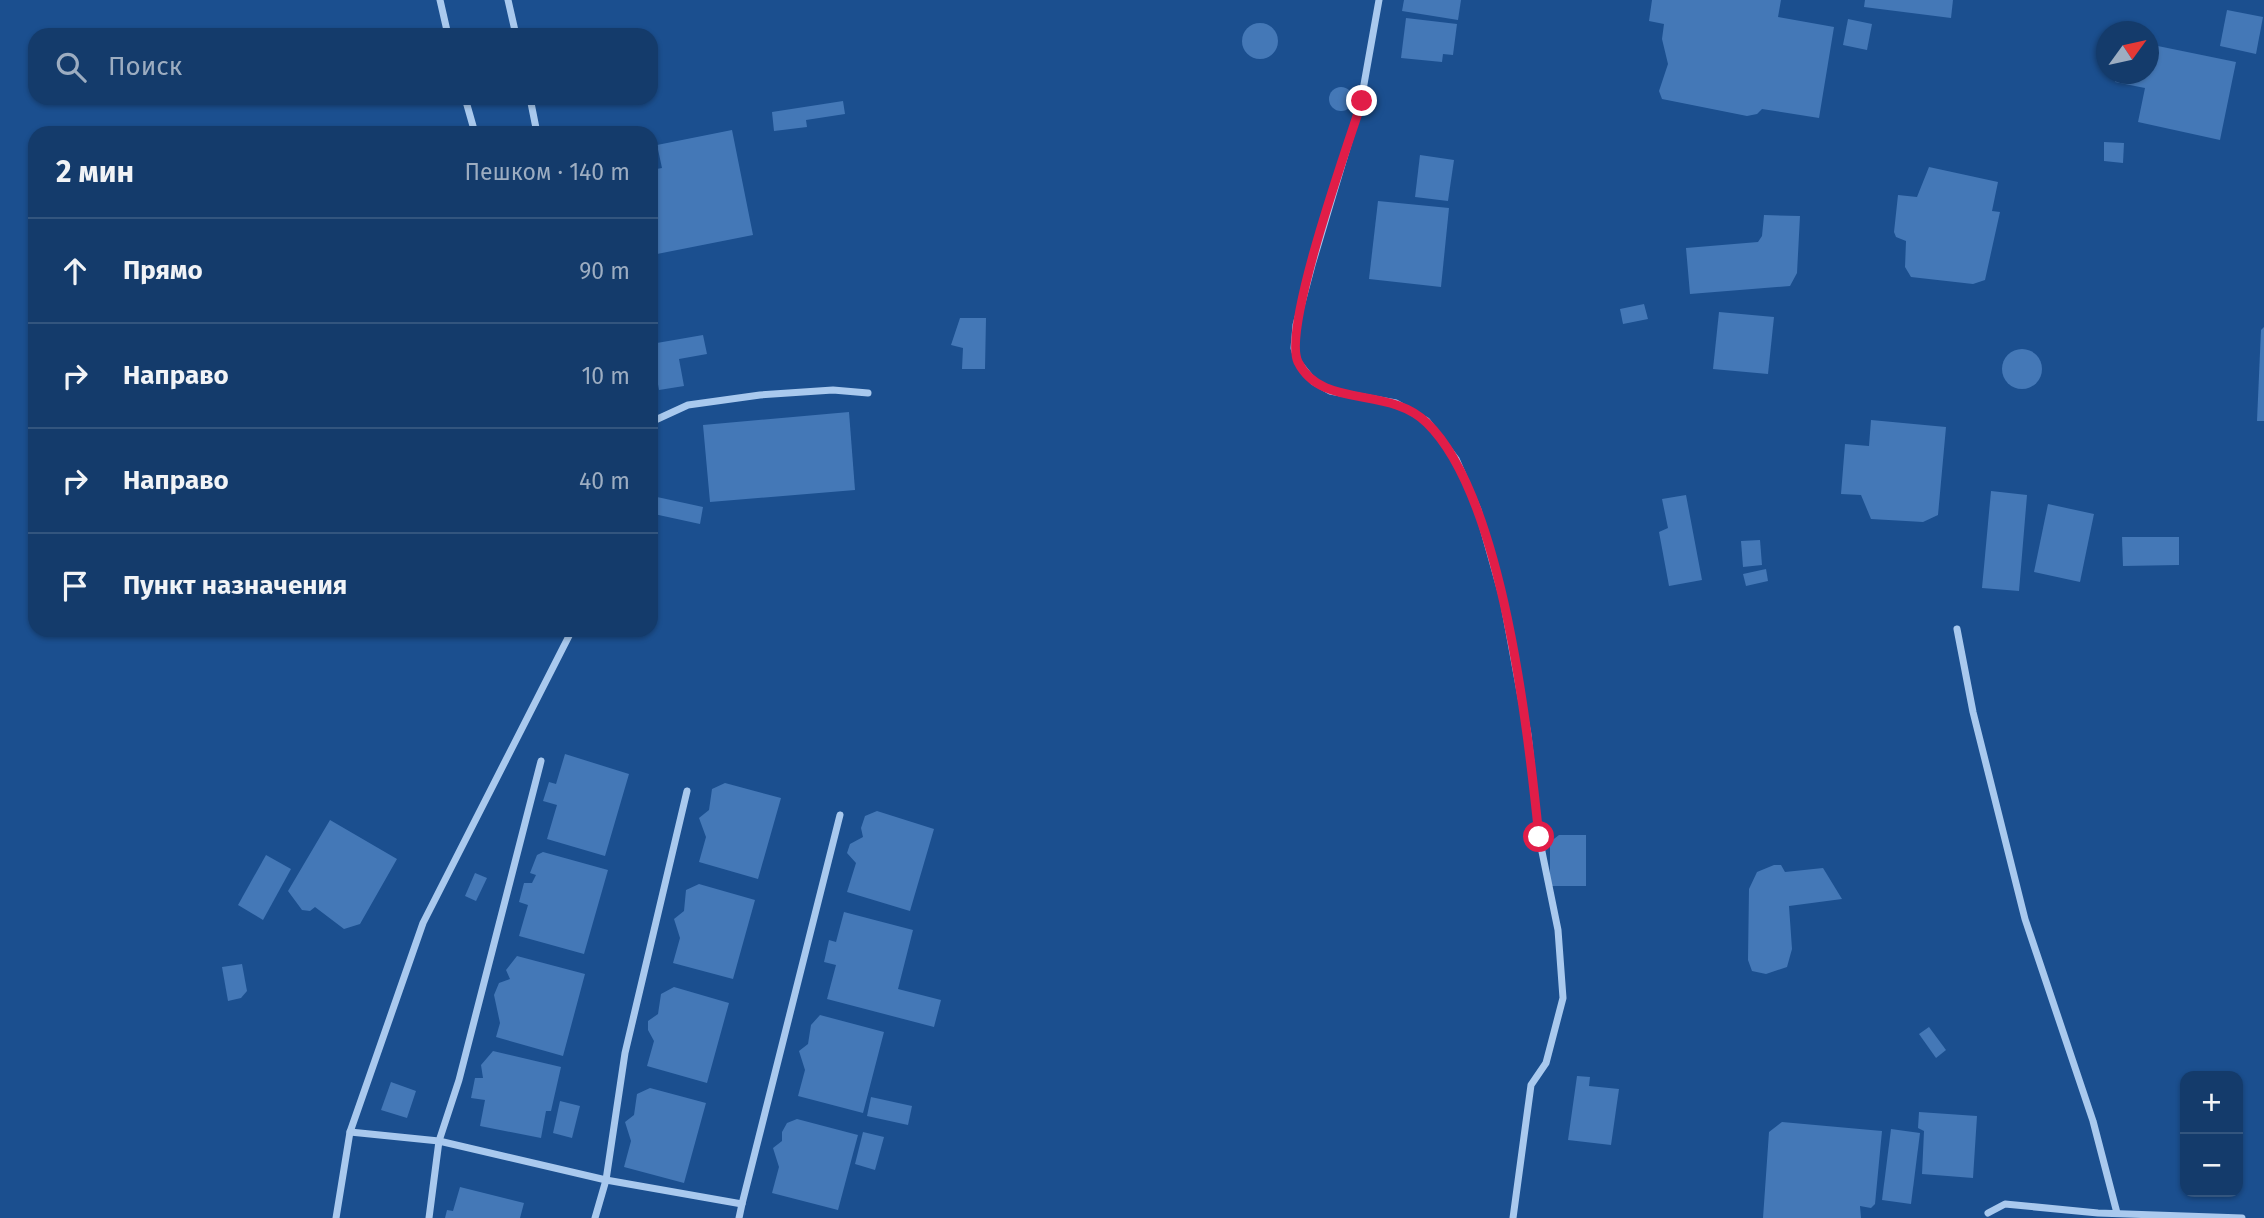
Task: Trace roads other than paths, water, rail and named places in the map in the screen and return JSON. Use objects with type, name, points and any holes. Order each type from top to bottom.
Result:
[{"type":"street","points":[[440,0],[446,28]]},
{"type":"street","points":[[508,0],[514,28]]},
{"type":"street","points":[[1379,0],[1362,101],[1312,265],[1296,325],[1294,348],[1298,362],[1314,382],[1330,391],[1396,403],[1427,421],[1456,459],[1478,510],[1503,599],[1528,734],[1539,837],[1558,930],[1563,998],[1546,1063],[1531,1085],[1513,1218]]},
{"type":"street","points":[[468,105],[473,126]]},
{"type":"street","points":[[531,105],[536,126]]},
{"type":"street","points":[[658,419],[688,405],[760,395],[833,390],[869,393]]},
{"type":"street","points":[[1957,629],[1973,712],[2025,919],[2093,1121],[2117,1213]]},
{"type":"street","points":[[336,1218],[350,1132],[423,923],[568,637]]},
{"type":"street","points":[[429,1218],[439,1141],[459,1080],[541,761]]},
{"type":"street","points":[[595,1218],[606,1180],[625,1053],[687,791]]},
{"type":"street","points":[[739,1218],[841,815]]},
{"type":"street","points":[[350,1132],[439,1141],[606,1180],[742,1204]]},
{"type":"street","points":[[1988,1213],[2005,1204],[2096,1216],[2117,1213],[2242,1218]]}]
